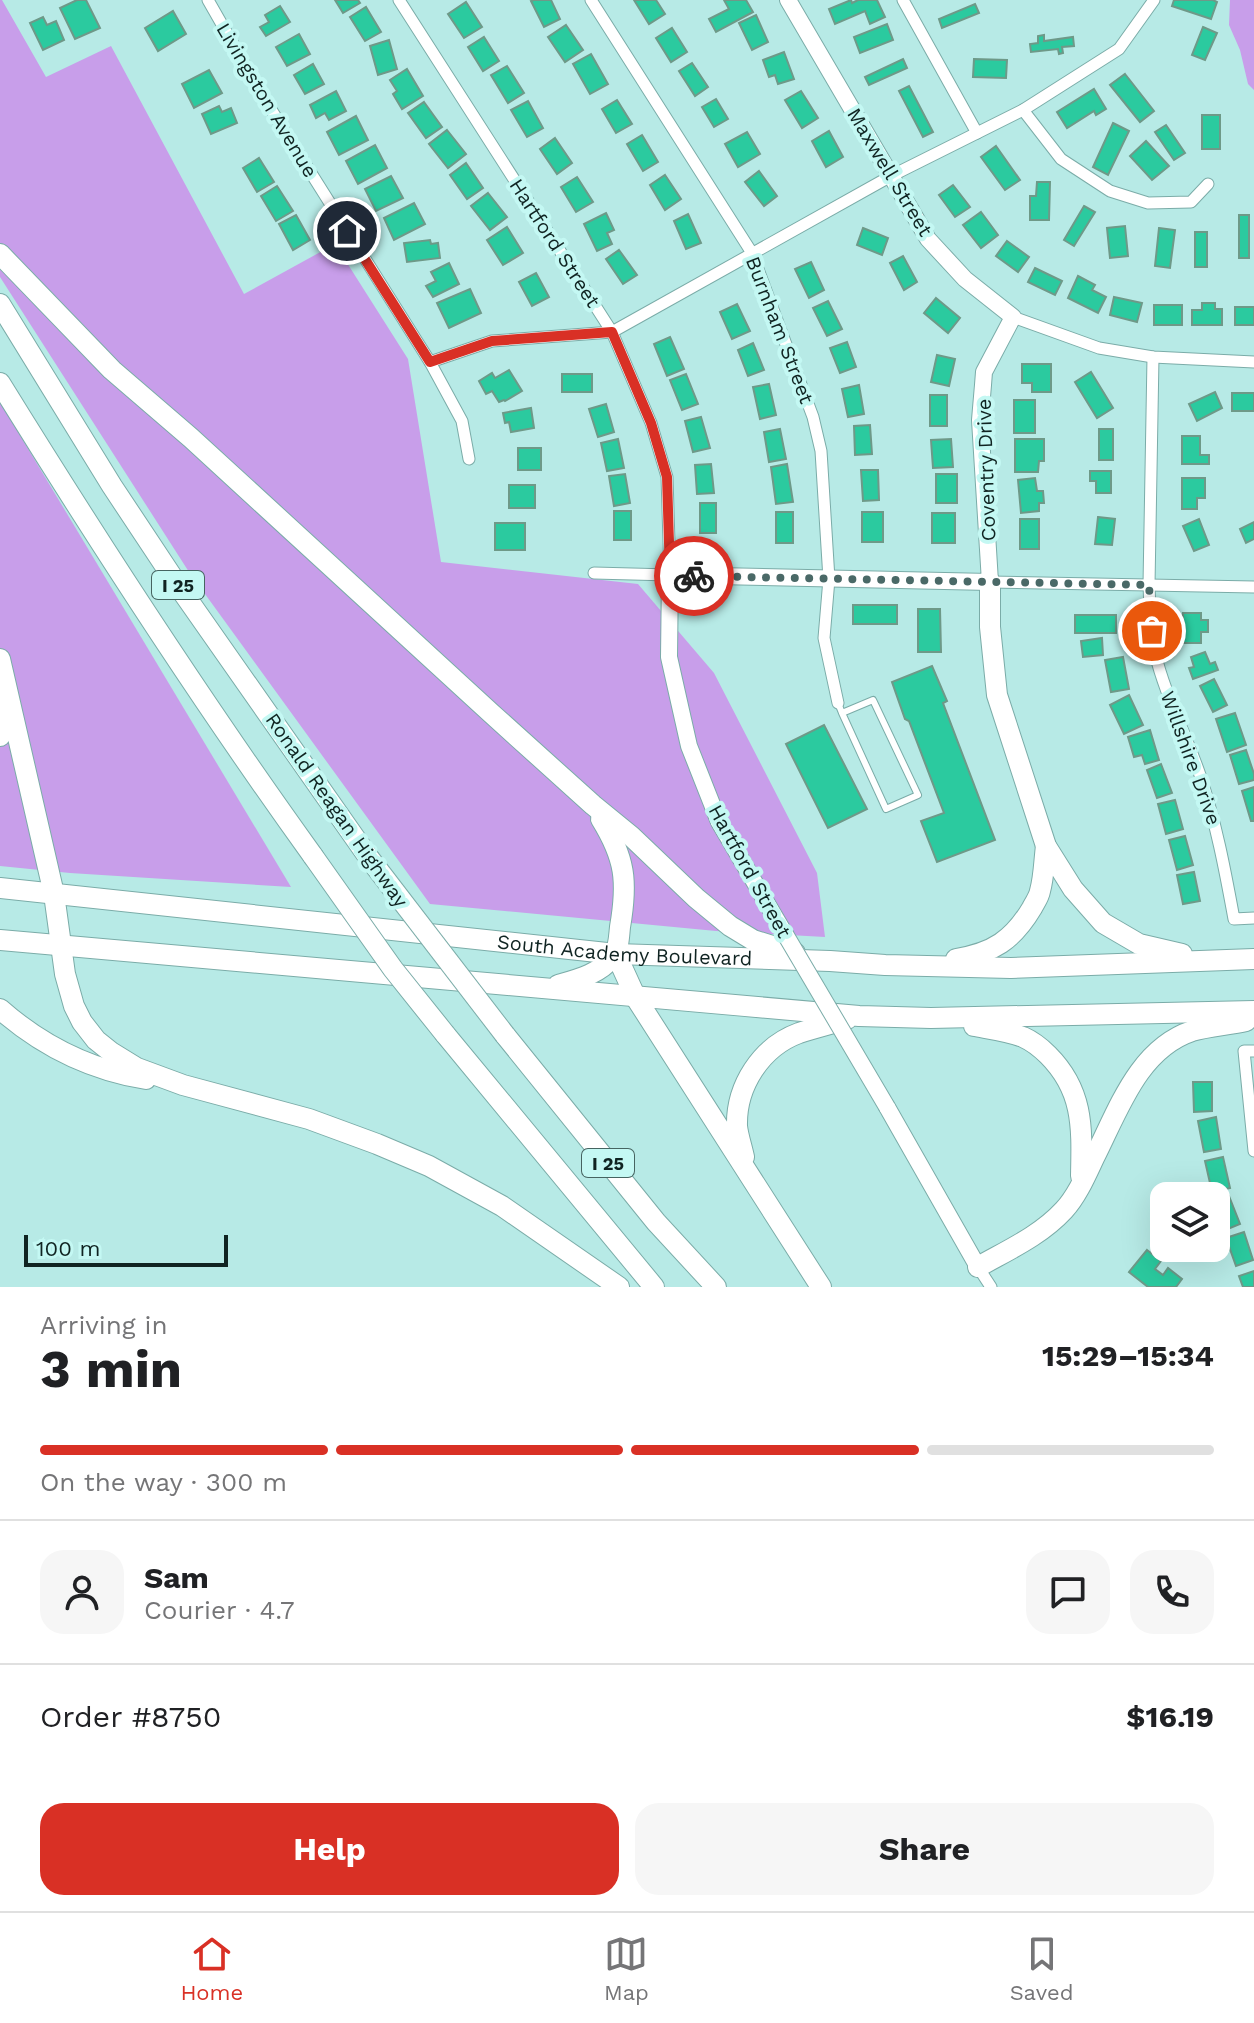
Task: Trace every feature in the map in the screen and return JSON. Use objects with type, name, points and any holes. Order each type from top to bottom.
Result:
[{"type":"highway","points":[[0,254],[112,370],[191,438],[696,898],[753,940],[830,961]]},
{"type":"highway","name":"Ronald Reagan Highway","points":[[0,304],[112,486],[179,587],[369,858],[505,1035],[656,1222],[716,1287]]},
{"type":"highway","name":"I 25","points":[[0,383],[143,609],[271,798],[393,969],[654,1287]]},
{"type":"highway","points":[[990,582],[990,627],[997,695],[1046,846],[1073,889],[1103,923],[1139,944],[1181,954],[1248,959]]},
{"type":"highway","points":[[0,736],[2,668]]},
{"type":"highway","points":[[2,668],[54,894],[65,974],[74,1006],[96,1040],[137,1068],[183,1085],[309,1119],[429,1166],[502,1206],[619,1287]]},
{"type":"highway","points":[[593,805],[616,842],[624,876],[625,900],[616,954],[636,998],[821,1287]]},
{"type":"highway","points":[[885,965],[973,956],[1009,939],[1040,893],[1046,846]]},
{"type":"highway","name":"South Academy Boulevard","points":[[0,888],[616,954],[1011,968],[1248,959]]},
{"type":"highway","points":[[0,940],[859,1016],[931,1018],[1254,1011]]},
{"type":"highway","points":[[547,988],[587,977],[601,969],[616,954]]},
{"type":"highway","points":[[0,1009],[43,1041],[77,1060],[135,1077],[183,1085]]},
{"type":"highway","points":[[746,1169],[737,1126],[741,1096],[752,1070],[772,1048],[796,1034],[859,1016]]},
{"type":"highway","points":[[931,1018],[1005,1031],[1026,1038],[1057,1065],[1079,1105],[1081,1184]]},
{"type":"highway","points":[[978,1267],[1040,1233],[1066,1208],[1149,1058],[1167,1042],[1193,1031],[1254,1020]]},
{"type":"street","name":"Livingston Avenue","points":[[208,0],[265,100],[430,362],[462,421],[469,459]]},
{"type":"street","name":"Hartford Street","points":[[399,0],[612,332],[651,423],[667,477],[669,657],[689,746],[719,822],[991,1287]]},
{"type":"street","name":"Burnham Street","points":[[591,0],[752,253],[816,428],[821,451],[829,579],[824,638],[840,708]]},
{"type":"street","name":"Maxwell Street","points":[[788,0],[928,239],[965,279],[1013,317],[1099,348],[1153,357],[1254,362]]},
{"type":"street","points":[[430,362],[492,341],[612,332],[891,176],[1023,110],[1119,49],[1154,0]]},
{"type":"street","points":[[908,2],[977,133]]},
{"type":"street","points":[[1023,110],[1061,159],[1110,191],[1148,203],[1191,202],[1208,184]]},
{"type":"street","name":"Coventry Drive","points":[[990,582],[980,420],[984,372],[1013,317]]},
{"type":"street","name":"Willshire Drive","points":[[1153,357],[1149,585],[1155,651],[1166,690],[1199,772],[1215,822],[1234,919],[1254,918]]},
{"type":"street","points":[[594,573],[1254,587]]},
{"type":"street","points":[[1249,1051],[1254,1151]]},
{"type":"lane","points":[[873,700],[918,795],[886,809],[840,708],[873,700]]},
{"type":"shaded area","points":[[0,0],[46,77],[111,46],[244,294],[335,244],[408,359],[441,562],[638,584],[714,673],[817,873],[825,937],[716,931],[430,904],[189,572],[0,277]]},
{"type":"shaded area","points":[[1230,0],[1254,0],[1254,90],[1248,84],[1240,50],[1229,25]]},
{"type":"shaded area","points":[[0,402],[291,887],[0,866]]},
{"type":"building","points":[[77,0],[86,0],[100,28],[75,39],[60,8]]},
{"type":"building","points":[[335,0],[358,0],[360,3],[343,13]]},
{"type":"building","points":[[551,0],[560,19],[544,27],[531,1]]},
{"type":"building","points":[[634,0],[656,0],[665,14],[649,24]]},
{"type":"building","points":[[724,0],[746,0],[753,12],[716,32],[709,19],[729,9]]},
{"type":"building","points":[[851,0],[852,3],[877,0],[885,17],[870,24],[865,11],[835,24],[829,9]]},
{"type":"building","points":[[1174,0],[1217,2],[1211,19],[1172,6]]},
{"type":"building","points":[[466,2],[482,27],[464,38],[448,14]]},
{"type":"building","points":[[975,4],[979,13],[942,28],[939,19]]},
{"type":"building","points":[[280,6],[290,22],[266,36],[260,27],[269,22],[265,15]]},
{"type":"building","points":[[366,7],[381,32],[365,41],[350,17]]},
{"type":"building","points":[[173,11],[186,34],[158,51],[145,28]]},
{"type":"building","points":[[756,15],[768,42],[752,50],[739,23]]},
{"type":"building","points":[[43,17],[47,25],[56,21],[64,40],[43,50],[30,23]]},
{"type":"building","points":[[887,24],[893,40],[860,53],[854,37]]},
{"type":"building","points":[[566,25],[583,50],[565,62],[548,37]]},
{"type":"building","points":[[1203,27],[1217,33],[1205,60],[1192,55]]},
{"type":"building","points":[[672,28],[687,52],[671,62],[656,38]]},
{"type":"building","points":[[299,34],[310,54],[287,66],[276,47]]},
{"type":"building","points":[[1044,35],[1044,41],[1073,37],[1074,46],[1062,47],[1063,53],[1059,54],[1058,49],[1031,52],[1030,44],[1038,43],[1038,36]]},
{"type":"building","points":[[484,37],[499,61],[483,71],[468,47]]},
{"type":"building","points":[[389,40],[397,69],[378,75],[370,46]]},
{"type":"building","points":[[784,52],[794,79],[778,84],[775,75],[769,77],[763,60]]},
{"type":"building","points":[[591,54],[608,84],[590,94],[573,64]]},
{"type":"building","points":[[903,59],[907,68],[869,85],[865,77]]},
{"type":"building","points":[[974,59],[1007,60],[1006,78],[973,77]]},
{"type":"building","points":[[692,63],[708,87],[695,96],[679,71]]},
{"type":"building","points":[[313,64],[324,84],[305,94],[294,75]]},
{"type":"building","points":[[507,66],[524,93],[508,103],[491,75]]},
{"type":"building","points":[[407,69],[423,96],[402,109],[393,94],[397,91],[390,80]]},
{"type":"building","points":[[209,70],[222,93],[194,108],[182,84]]},
{"type":"building","points":[[1125,74],[1154,111],[1140,122],[1110,85]]},
{"type":"building","points":[[909,86],[933,132],[923,137],[899,91]]},
{"type":"building","points":[[1094,89],[1106,109],[1096,115],[1094,111],[1067,128],[1057,112]]},
{"type":"building","points":[[336,91],[346,111],[329,120],[325,113],[316,118],[310,105]]},
{"type":"building","points":[[801,91],[818,118],[802,128],[785,100]]},
{"type":"building","points":[[716,99],[728,119],[714,127],[702,107]]},
{"type":"building","points":[[617,100],[632,124],[616,133],[602,109]]},
{"type":"building","points":[[528,101],[543,128],[527,137],[511,110]]},
{"type":"building","points":[[424,102],[442,127],[426,138],[408,113]]},
{"type":"building","points":[[219,106],[222,112],[231,108],[237,123],[211,134],[202,114]]},
{"type":"building","points":[[1202,115],[1220,115],[1220,149],[1202,149]]},
{"type":"building","points":[[356,116],[368,140],[339,155],[327,132]]},
{"type":"building","points":[[1113,123],[1129,131],[1108,175],[1093,167]]},
{"type":"building","points":[[1166,125],[1185,153],[1174,160],[1155,132]]},
{"type":"building","points":[[447,130],[466,154],[448,168],[429,144]]},
{"type":"building","points":[[829,131],[843,157],[826,167],[812,141]]},
{"type":"building","points":[[747,132],[760,154],[738,167],[725,144]]},
{"type":"building","points":[[642,135],[658,162],[643,171],[627,144]]},
{"type":"building","points":[[555,138],[572,163],[557,174],[540,149]]},
{"type":"building","points":[[1146,141],[1169,166],[1152,180],[1130,156]]},
{"type":"building","points":[[375,145],[387,168],[358,184],[346,161]]},
{"type":"building","points":[[996,146],[1020,180],[1005,190],[981,157]]},
{"type":"building","points":[[259,158],[274,182],[257,192],[243,168]]},
{"type":"building","points":[[466,163],[483,188],[467,199],[450,175]]},
{"type":"building","points":[[759,171],[777,196],[764,206],[745,182]]},
{"type":"building","points":[[665,175],[681,199],[665,210],[650,185]]},
{"type":"building","points":[[391,176],[403,198],[376,211],[365,189]]},
{"type":"building","points":[[577,177],[593,202],[576,212],[561,187]]},
{"type":"building","points":[[1037,182],[1050,182],[1049,220],[1030,220],[1030,196],[1036,196]]},
{"type":"building","points":[[953,185],[970,207],[955,217],[939,195]]},
{"type":"building","points":[[277,186],[293,211],[276,221],[261,196]]},
{"type":"building","points":[[488,193],[507,217],[490,230],[471,206]]},
{"type":"building","points":[[414,203],[425,224],[394,240],[384,218]]},
{"type":"building","points":[[1084,206],[1095,212],[1074,246],[1064,240]]},
{"type":"building","points":[[981,212],[998,235],[981,248],[963,225]]},
{"type":"building","points":[[606,213],[614,230],[607,233],[612,244],[597,251],[584,224]]},
{"type":"building","points":[[688,214],[701,243],[686,249],[674,221]]},
{"type":"building","points":[[296,215],[310,240],[293,250],[279,224]]},
{"type":"building","points":[[1239,215],[1249,215],[1249,258],[1239,258]]},
{"type":"building","points":[[1125,226],[1128,256],[1110,258],[1107,228]]},
{"type":"building","points":[[507,227],[523,253],[503,265],[487,240]]},
{"type":"building","points":[[863,228],[888,238],[882,255],[857,245]]},
{"type":"building","points":[[1159,228],[1175,230],[1170,268],[1155,266]]},
{"type":"building","points":[[1195,232],[1207,232],[1207,267],[1195,267]]},
{"type":"building","points":[[430,240],[431,244],[438,243],[440,258],[407,262],[404,243]]},
{"type":"building","points":[[1007,241],[1029,257],[1018,272],[996,256]]},
{"type":"building","points":[[619,250],[637,275],[623,284],[606,259]]},
{"type":"building","points":[[903,256],[917,282],[904,290],[890,263]]},
{"type":"building","points":[[811,262],[824,290],[809,298],[795,269]]},
{"type":"building","points":[[449,263],[459,284],[433,297],[426,286],[436,281],[431,272]]},
{"type":"building","points":[[1035,268],[1062,281],[1055,295],[1028,282]]},
{"type":"building","points":[[536,273],[549,297],[532,306],[519,282]]},
{"type":"building","points":[[1078,276],[1095,285],[1092,290],[1106,297],[1098,313],[1068,298]]},
{"type":"building","points":[[470,289],[481,313],[449,328],[437,303]]},
{"type":"building","points":[[1114,297],[1142,303],[1137,322],[1110,315]]},
{"type":"building","points":[[936,298],[960,318],[948,333],[924,313]]},
{"type":"building","points":[[828,301],[842,329],[827,336],[813,308]]},
{"type":"building","points":[[1202,303],[1215,303],[1215,309],[1222,309],[1222,325],[1192,325],[1192,310],[1202,310]]},
{"type":"building","points":[[737,304],[750,331],[732,339],[720,312]]},
{"type":"building","points":[[1154,305],[1182,305],[1182,325],[1154,325]]},
{"type":"building","points":[[1235,307],[1254,307],[1254,325],[1235,325]]},
{"type":"building","points":[[670,337],[684,369],[667,376],[654,344]]},
{"type":"building","points":[[847,342],[856,367],[840,373],[830,348]]},
{"type":"building","points":[[753,343],[764,370],[748,376],[738,350]]},
{"type":"building","points":[[937,355],[955,359],[949,386],[931,382]]},
{"type":"building","points":[[1022,364],[1051,364],[1051,392],[1032,392],[1032,383],[1022,383]]},
{"type":"building","points":[[509,370],[522,391],[499,402],[492,391],[486,394],[479,381],[492,373],[495,378]]},
{"type":"building","points":[[1091,372],[1113,408],[1097,418],[1075,382]]},
{"type":"building","points":[[562,374],[592,374],[592,392],[562,392]]},
{"type":"building","points":[[686,374],[698,404],[682,410],[670,380]]},
{"type":"building","points":[[769,384],[776,415],[760,419],[753,387]]},
{"type":"building","points":[[859,385],[864,414],[848,417],[842,389]]},
{"type":"building","points":[[1215,392],[1222,408],[1197,421],[1189,404]]},
{"type":"building","points":[[1232,393],[1254,393],[1254,411],[1232,411]]},
{"type":"building","points":[[930,395],[947,395],[947,426],[930,426]]},
{"type":"building","points":[[1014,400],[1035,400],[1035,433],[1014,433]]},
{"type":"building","points":[[606,404],[614,432],[598,437],[589,409]]},
{"type":"building","points":[[531,408],[534,428],[511,432],[503,413]]},
{"type":"building","points":[[701,417],[710,448],[693,452],[685,421]]},
{"type":"building","points":[[870,425],[872,454],[855,455],[854,426]]},
{"type":"building","points":[[780,429],[786,459],[769,462],[764,432]]},
{"type":"building","points":[[1099,429],[1113,429],[1113,460],[1099,460]]},
{"type":"building","points":[[1182,436],[1200,436],[1200,455],[1209,455],[1209,464],[1182,464]]},
{"type":"building","points":[[618,439],[624,468],[607,471],[601,443]]},
{"type":"building","points":[[951,439],[953,467],[933,468],[931,440]]},
{"type":"building","points":[[1015,439],[1044,439],[1044,461],[1039,461],[1038,472],[1015,472]]},
{"type":"building","points":[[518,448],[541,448],[541,470],[518,470]]},
{"type":"building","points":[[711,464],[714,493],[697,494],[695,465]]},
{"type":"building","points":[[787,464],[793,502],[776,504],[771,467]]},
{"type":"building","points":[[861,470],[878,470],[879,500],[863,501]]},
{"type":"building","points":[[1090,471],[1111,471],[1111,493],[1096,493],[1096,481],[1090,481]]},
{"type":"building","points":[[625,474],[630,503],[614,506],[609,476]]},
{"type":"building","points":[[936,474],[957,474],[957,503],[936,503]]},
{"type":"building","points":[[1035,478],[1037,491],[1043,491],[1044,503],[1039,503],[1039,511],[1021,513],[1018,480]]},
{"type":"building","points":[[1182,478],[1205,478],[1205,498],[1197,498],[1197,509],[1182,509]]},
{"type":"building","points":[[509,485],[535,485],[535,508],[509,508]]},
{"type":"building","points":[[700,503],[716,503],[716,533],[700,533]]},
{"type":"building","points":[[614,511],[631,511],[631,540],[614,540]]},
{"type":"building","points":[[776,512],[793,512],[793,543],[776,543]]},
{"type":"building","points":[[862,512],[883,512],[883,542],[862,542]]},
{"type":"building","points":[[932,513],[955,513],[955,543],[932,543]]},
{"type":"building","points":[[1098,517],[1115,519],[1112,545],[1095,544]]},
{"type":"building","points":[[1020,519],[1039,519],[1039,549],[1020,549]]},
{"type":"building","points":[[1199,519],[1209,545],[1194,551],[1183,526]]},
{"type":"building","points":[[1254,522],[1254,539],[1246,543],[1240,529]]},
{"type":"building","points":[[495,523],[525,523],[525,550],[495,550]]},
{"type":"building","points":[[853,605],[897,605],[897,624],[853,624]]},
{"type":"building","points":[[918,609],[940,609],[941,652],[918,652]]},
{"type":"building","points":[[1183,613],[1201,613],[1201,620],[1208,620],[1208,632],[1201,632],[1201,643],[1183,643]]},
{"type":"building","points":[[1075,615],[1116,615],[1116,633],[1075,633]]},
{"type":"building","points":[[1102,638],[1103,655],[1083,657],[1081,641]]},
{"type":"building","points":[[1205,652],[1210,664],[1215,662],[1218,670],[1193,679],[1189,668],[1194,667],[1191,657]]},
{"type":"building","points":[[1123,657],[1129,689],[1111,692],[1105,660]]},
{"type":"building","points":[[932,666],[995,840],[937,862],[921,821],[944,813],[892,682]]},
{"type":"building","points":[[1214,679],[1227,705],[1213,712],[1200,686]]},
{"type":"building","points":[[1129,695],[1143,725],[1124,734],[1110,705]]},
{"type":"building","points":[[1235,713],[1246,745],[1227,752],[1216,719]]},
{"type":"building","points":[[824,725],[867,809],[828,828],[786,744]]},
{"type":"building","points":[[1150,730],[1159,760],[1145,764],[1142,755],[1134,757],[1128,737]]},
{"type":"building","points":[[1246,750],[1254,780],[1239,784],[1230,755]]},
{"type":"building","points":[[1161,764],[1172,793],[1157,798],[1147,770]]},
{"type":"building","points":[[1254,787],[1254,821],[1251,821],[1242,791]]},
{"type":"building","points":[[1175,800],[1183,829],[1166,834],[1158,804]]},
{"type":"building","points":[[1185,836],[1193,865],[1177,870],[1169,840]]},
{"type":"building","points":[[1194,872],[1200,901],[1183,904],[1177,875]]},
{"type":"building","points":[[1193,1082],[1212,1082],[1212,1111],[1194,1112]]},
{"type":"building","points":[[1216,1117],[1221,1149],[1204,1152],[1198,1121]]},
{"type":"building","points":[[1223,1157],[1229,1182],[1210,1182],[1205,1161]]},
{"type":"building","points":[[1230,1199],[1240,1224],[1230,1228]]},
{"type":"building","points":[[1244,1232],[1253,1260],[1236,1266],[1230,1249],[1230,1237]]},
{"type":"building","points":[[1147,1250],[1150,1262],[1160,1262],[1155,1269],[1163,1275],[1168,1268],[1182,1279],[1176,1287],[1148,1287],[1129,1272]]},
{"type":"building","points":[[1254,1271],[1254,1287],[1243,1287],[1239,1276]]},
{"type":"way so far","points":[[694,576],[1149,585],[1152,631]]},
{"type":"route","points":[[347,231],[430,362],[492,341],[612,332],[651,423],[667,477],[670,575],[694,576]]}]
